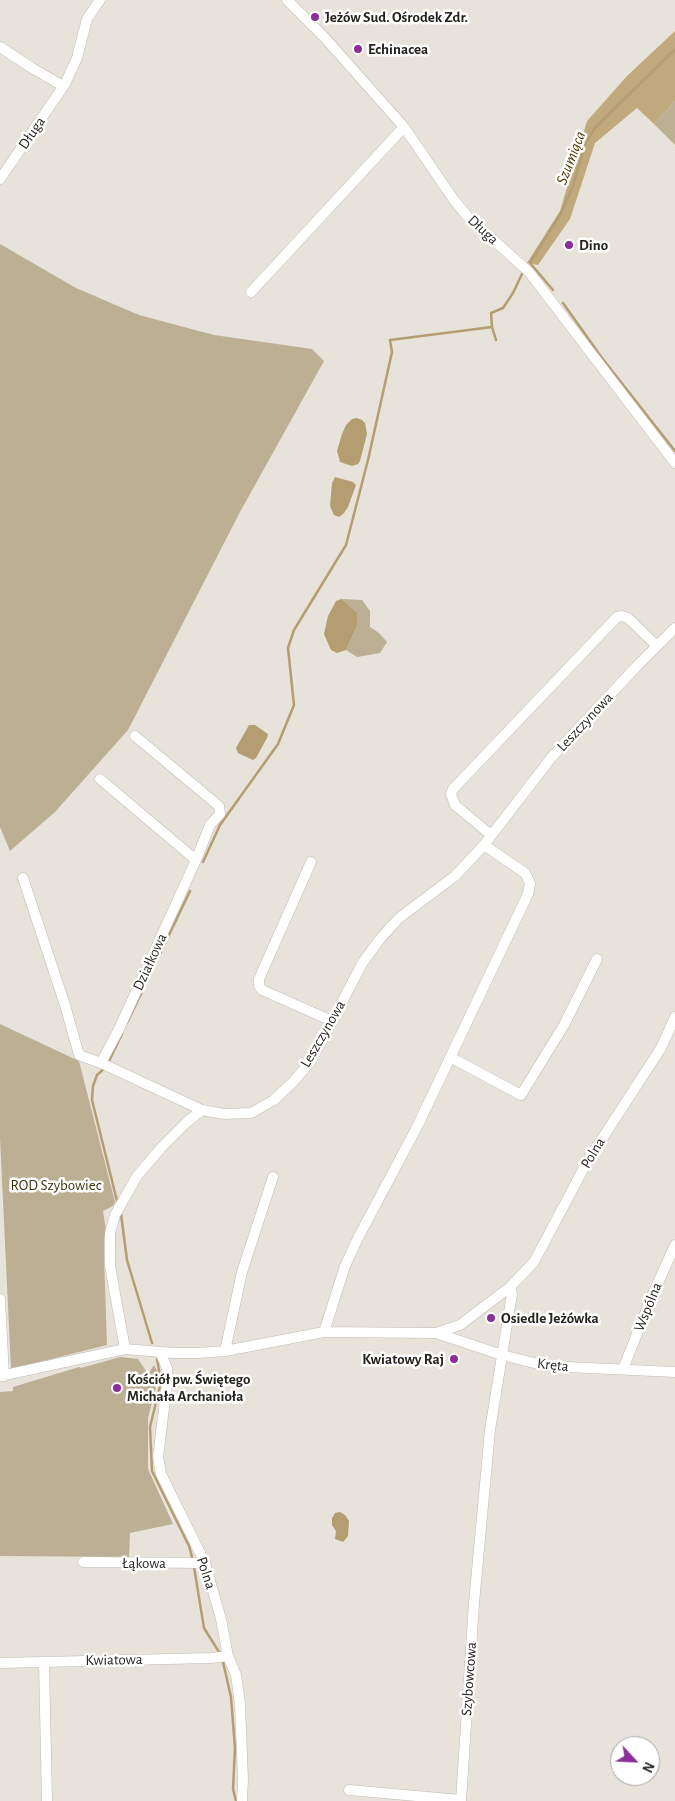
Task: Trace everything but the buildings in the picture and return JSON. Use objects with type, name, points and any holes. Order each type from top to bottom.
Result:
[{"type":"street","name":"Długa","points":[[0,179],[63,86],[77,58],[87,19],[100,0]]},
{"type":"street","name":"Długa","points":[[287,0],[376,93],[404,127],[454,200],[468,217],[529,272],[675,463]]},
{"type":"street","points":[[299,0],[300,12]]},
{"type":"street","points":[[0,47],[63,86]]},
{"type":"street","points":[[251,292],[404,127]]},
{"type":"street","points":[[491,836],[455,805],[451,794],[453,788],[617,617],[628,618],[657,646]]},
{"type":"street","name":"Leszczynowa","points":[[202,1110],[224,1114],[251,1113],[274,1100],[294,1082],[311,1061],[363,962],[380,939],[400,918],[455,876],[484,845],[552,758],[675,628]]},
{"type":"street","name":"Działkowa","points":[[106,1066],[118,1029],[210,826],[220,814],[219,806],[135,736]]},
{"type":"street","points":[[100,779],[196,860]]},
{"type":"street","points":[[324,1332],[345,1266],[358,1238],[417,1127],[528,894],[530,883],[525,873],[484,845]]},
{"type":"street","points":[[311,862],[259,979],[259,986],[262,990],[332,1020]]},
{"type":"street","points":[[23,878],[66,1005],[79,1055],[202,1110],[161,1148],[137,1176],[115,1215],[110,1233],[110,1266],[126,1349]]},
{"type":"street","points":[[450,1057],[521,1095],[564,1025],[597,959]]},
{"type":"street","name":"Polna","points":[[0,1299],[2,1376],[126,1349],[199,1353],[225,1351],[324,1332],[436,1334],[460,1325],[510,1287],[534,1262],[587,1162],[661,1048],[675,1017]]},
{"type":"street","points":[[225,1351],[242,1272],[273,1176]]},
{"type":"street","name":"Wspólna","points":[[623,1369],[675,1245]]},
{"type":"street","points":[[502,1355],[512,1294],[510,1287]]},
{"type":"street","name":"Kręta","points":[[436,1334],[502,1355],[546,1366],[675,1372]]},
{"type":"street","name":"Polna","points":[[160,1352],[167,1368],[159,1462],[161,1474],[204,1563],[228,1656],[236,1675],[240,1704],[242,1801]]},
{"type":"street","name":"Szybowcowa","points":[[461,1801],[478,1557],[492,1412],[502,1355]]},
{"type":"street","name":"Łąkowa","points":[[83,1562],[204,1563]]},
{"type":"street","name":"Kwiatowa","points":[[0,1663],[228,1656]]},
{"type":"street","points":[[44,1662],[47,1801]]},
{"type":"street","points":[[349,1790],[461,1801]]},
{"type":"green space","points":[[675,101],[675,145],[654,124]]},
{"type":"green space","points":[[0,244],[76,288],[139,315],[214,335],[312,349],[324,361],[240,512],[128,730],[55,812],[10,851],[0,827]]},
{"type":"green space","points":[[341,599],[362,600],[370,611],[370,627],[387,642],[380,653],[357,657],[346,650],[357,626]]},
{"type":"green space","name":"ROD Szybowiec","points":[[0,1024],[79,1061],[115,1202],[113,1206],[103,1211],[106,1231],[104,1257],[107,1345],[11,1369],[0,1138]]},
{"type":"green space","points":[[120,1357],[138,1359],[148,1374],[154,1365],[157,1371],[157,1383],[148,1418],[148,1469],[173,1524],[130,1533],[129,1557],[0,1556],[0,1392],[13,1391],[13,1387]]},
{"type":"shaded area","points":[[675,31],[675,101],[654,124],[637,108],[595,143],[570,219],[538,265],[527,263],[560,211],[587,121],[627,76]]},
{"type":"shaded area","points":[[357,418],[365,423],[367,434],[360,461],[352,466],[340,462],[337,451],[346,425],[352,419]]},
{"type":"shaded area","points":[[335,477],[353,482],[356,485],[348,507],[339,517],[334,515],[330,506],[332,483]]},
{"type":"shaded area","points":[[341,599],[357,613],[357,626],[346,650],[337,653],[331,650],[324,634],[328,616],[336,601]]},
{"type":"shaded area","points":[[249,725],[255,725],[268,734],[256,758],[253,760],[238,753],[236,748]]},
{"type":"shaded area","points":[[340,1512],[349,1521],[348,1536],[343,1542],[335,1539],[336,1531],[332,1525],[332,1518],[335,1513]]},
{"type":"waterway","name":"Szumiąca","points":[[553,290],[530,263],[561,213],[573,186],[584,147],[594,129],[675,49]]},
{"type":"waterway","points":[[496,340],[492,327],[491,313],[503,308],[522,274]]},
{"type":"waterway","name":"Szumiąca","points":[[563,303],[602,358],[675,451]]},
{"type":"waterway","points":[[203,862],[220,825],[278,744],[294,705],[288,648],[294,630],[346,545],[368,460],[392,352],[390,340],[492,327]]},
{"type":"waterway","points":[[127,1023],[190,891]]},
{"type":"waterway","points":[[108,1063],[122,1034]]},
{"type":"waterway","points":[[105,1068],[97,1075],[93,1086],[92,1100],[117,1201]]},
{"type":"waterway","points":[[121,1214],[127,1260],[152,1343]]},
{"type":"waterway","points":[[157,1359],[161,1382],[150,1427],[152,1471],[189,1546],[192,1557]]},
{"type":"waterway","points":[[194,1567],[204,1628],[219,1652]]},
{"type":"waterway","points":[[223,1662],[231,1697],[235,1748],[233,1789],[236,1801]]},
{"type":"place","name":"Jeżów Sud. Ośrodek Zdr.","points":[[315,17]]},
{"type":"place","name":"Echinacea","points":[[358,49]]},
{"type":"place","name":"Dino","points":[[569,245]]},
{"type":"place","name":"Osiedle Jeżówka","points":[[491,1318]]},
{"type":"place","name":"Kwiatowy Raj","points":[[454,1359]]},
{"type":"place","name":"Kościół pw. Świętego Michała Archanioła","points":[[117,1388]]}]
